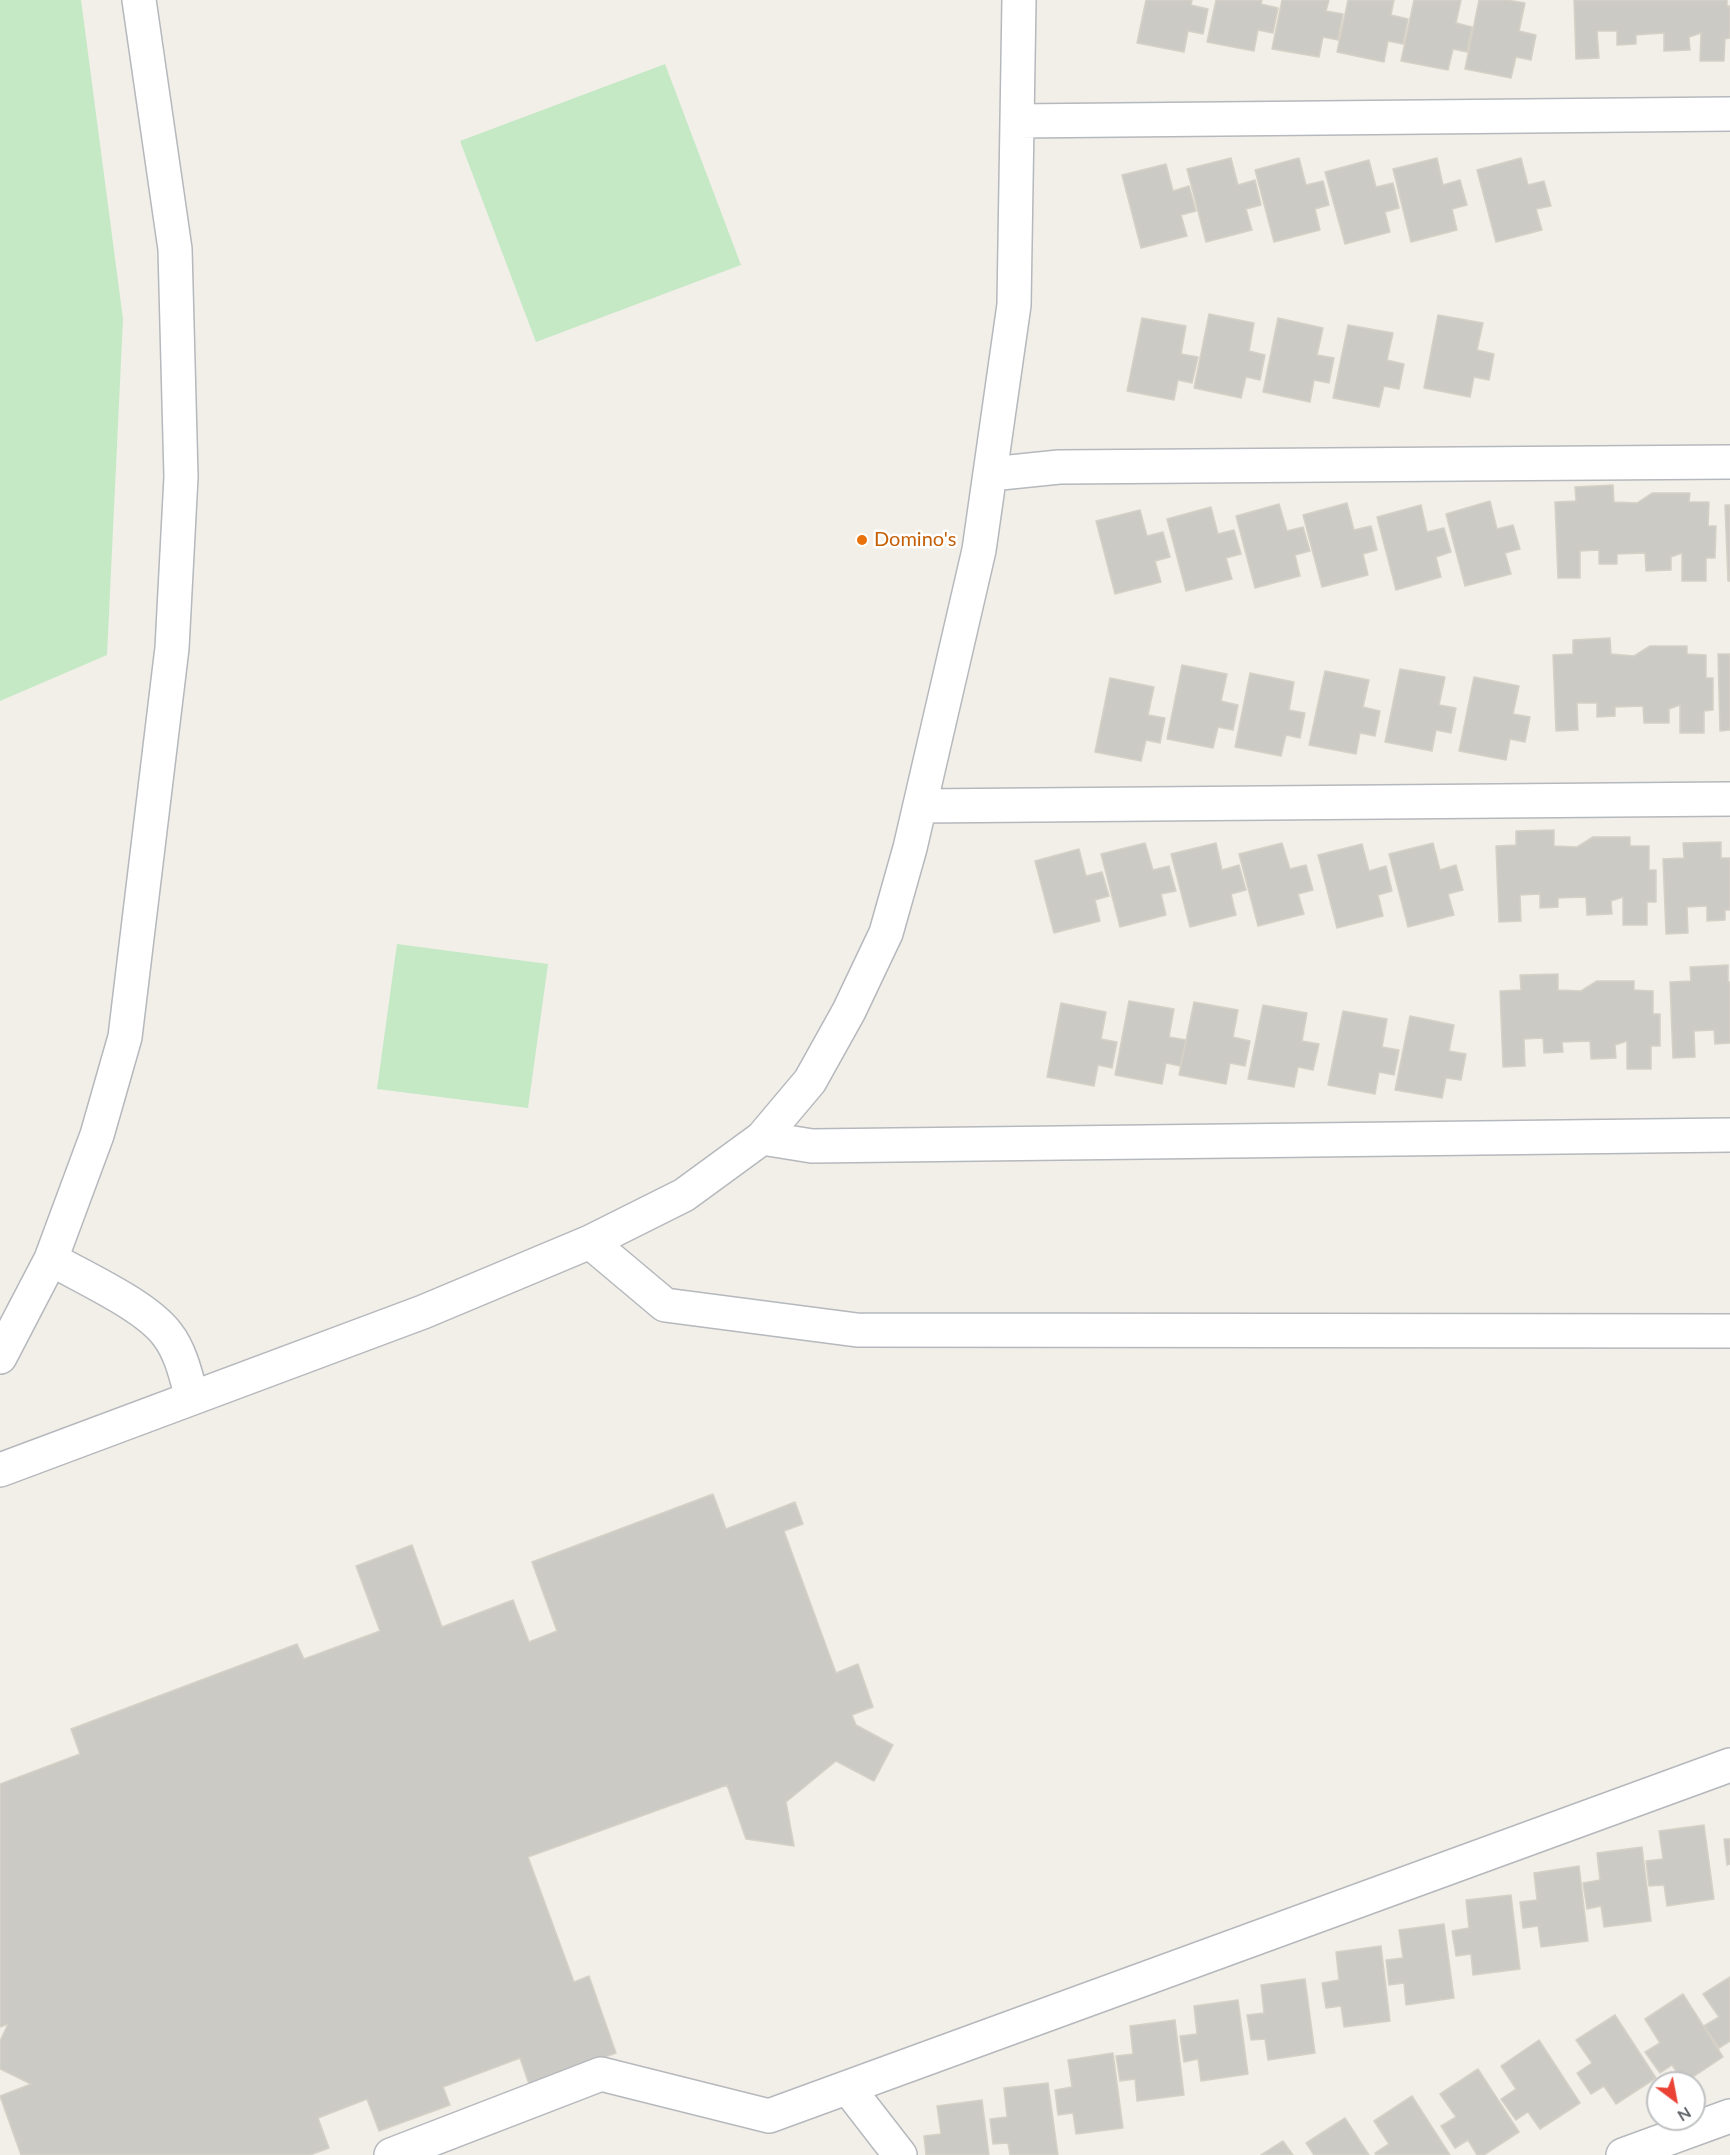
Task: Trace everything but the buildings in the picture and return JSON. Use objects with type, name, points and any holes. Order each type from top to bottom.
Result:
[{"type":"street","points":[[0,1358],[51,1259],[97,1135],[125,1037],[172,648],[181,477],[174,249],[139,0]]},
{"type":"street","points":[[0,1470],[423,1312],[590,1242],[684,1195],[762,1138],[810,1081],[849,1011],[886,933],[910,848],[979,550],[1014,305],[1019,0]]},
{"type":"street","points":[[1017,121],[1730,114]]},
{"type":"street","points":[[991,474],[1059,467],[1730,462]]},
{"type":"street","points":[[920,806],[1730,799]]},
{"type":"street","points":[[762,1138],[812,1146],[1730,1136]]},
{"type":"street","points":[[590,1242],[665,1305],[857,1330],[1730,1331]]},
{"type":"street","points":[[51,1259],[144,1311],[167,1334],[182,1362],[192,1398]]},
{"type":"street","points":[[391,2155],[601,2073],[770,2116],[1730,1765]]},
{"type":"street","points":[[848,2088],[900,2155]]},
{"type":"street","points":[[1623,2155],[1730,2116]]},
{"type":"green space","points":[[0,0],[81,0],[123,319],[107,655],[0,701]]},
{"type":"green space","points":[[665,64],[741,265],[536,342],[460,141]]},
{"type":"green space","points":[[397,944],[548,964],[528,1108],[377,1089]]},
{"type":"place","name":"Domino's","points":[[862,540]]}]
